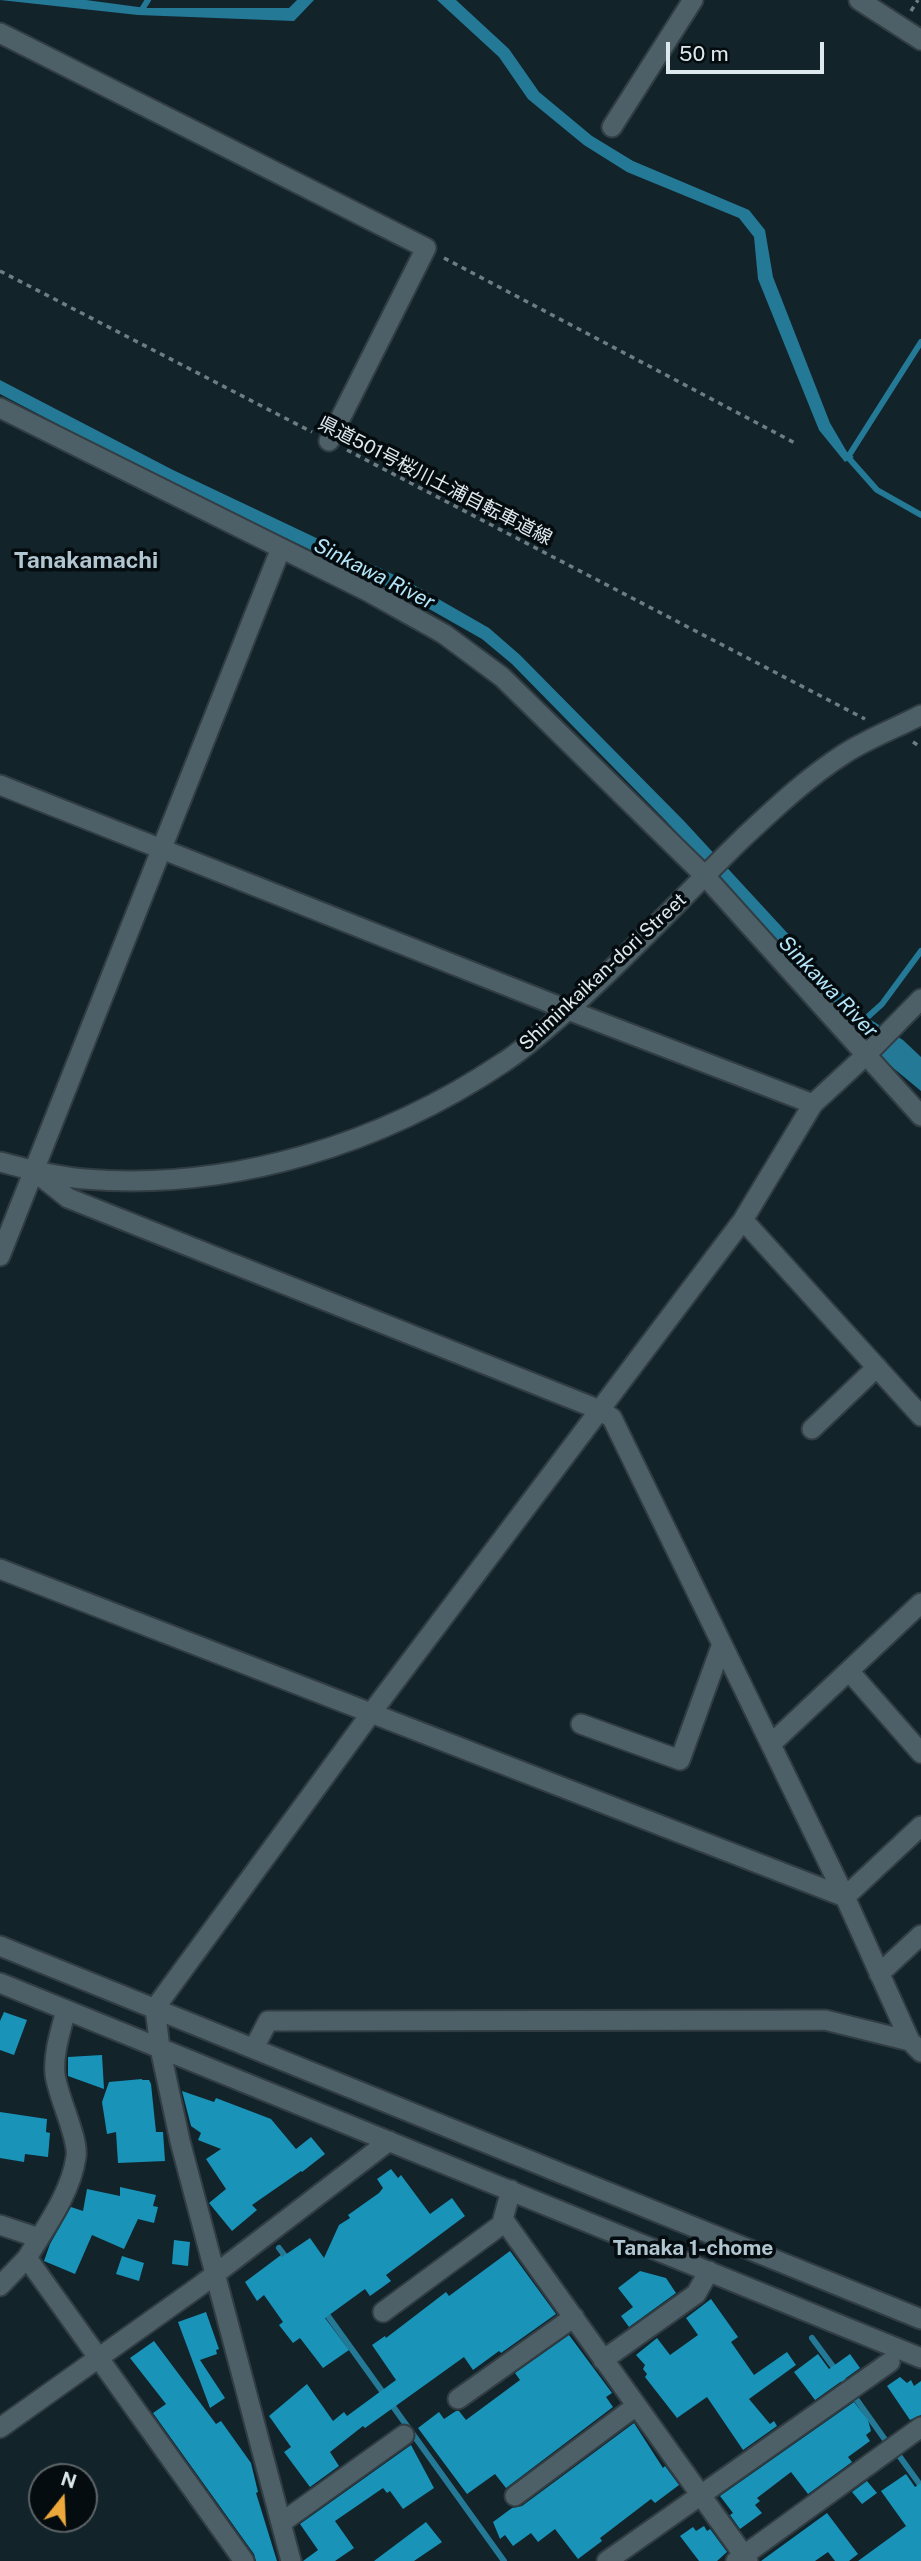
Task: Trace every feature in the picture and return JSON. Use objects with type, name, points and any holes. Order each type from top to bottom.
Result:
[{"type":"street","points":[[612,127],[693,0]]},
{"type":"street","points":[[859,0],[921,40]]},
{"type":"street","points":[[0,33],[426,248],[329,441]]},
{"type":"street","points":[[0,408],[369,592],[444,635],[502,677],[705,876],[854,1040],[869,1052],[921,1116]]},
{"type":"street","points":[[0,1256],[281,548]]},
{"type":"street","name":"Shiminkaikan-dori Street","points":[[0,1162],[84,1179],[167,1180],[295,1160],[437,1103],[506,1061],[568,1010],[773,810],[844,753],[921,715]]},
{"type":"street","points":[[0,785],[813,1104]]},
{"type":"street","points":[[291,2561],[180,2141],[160,2048],[155,2008],[372,1712],[743,1220],[813,1104],[919,1005]]},
{"type":"street","points":[[34,1171],[68,1198],[600,1410],[612,1418],[915,2047]]},
{"type":"street","points":[[743,1220],[921,1416]]},
{"type":"street","points":[[811,1429],[877,1367]]},
{"type":"street","points":[[0,1569],[845,1897]]},
{"type":"street","points":[[771,1744],[921,1603]]},
{"type":"street","points":[[581,1724],[680,1760],[722,1644]]},
{"type":"street","points":[[849,1671],[921,1753]]},
{"type":"street","points":[[845,1897],[921,1826]]},
{"type":"street","points":[[879,1974],[921,1935]]},
{"type":"street","points":[[0,1946],[921,2319]]},
{"type":"street","points":[[0,1983],[921,2358]]},
{"type":"street","points":[[0,2286],[27,2258],[39,2238],[59,2202],[77,2154],[55,2074],[66,2010]]},
{"type":"street","points":[[254,2048],[268,2021],[825,2020],[915,2047]]},
{"type":"street","points":[[0,2428],[216,2273],[389,2141]]},
{"type":"street","points":[[511,2190],[503,2219],[700,2494],[742,2559],[921,2427]]},
{"type":"street","points":[[383,2312],[505,2222]]},
{"type":"street","points":[[0,2225],[39,2238]]},
{"type":"street","points":[[27,2258],[244,2561]]},
{"type":"street","points":[[603,2360],[696,2294],[709,2271]]},
{"type":"street","points":[[458,2399],[573,2317]]},
{"type":"street","points":[[607,2561],[890,2362]]},
{"type":"street","points":[[515,2496],[636,2406]]},
{"type":"street","points":[[281,2524],[404,2435]]},
{"type":"path","points":[[426,248],[795,443]]},
{"type":"path","name":"県道501号桜川土浦自転車道線","points":[[0,271],[858,716]]},
{"type":"path","points":[[914,743],[921,747]]},
{"type":"water","points":[[0,0],[86,0],[146,8],[289,8],[297,0],[314,0],[294,21],[138,15]]},
{"type":"water","points":[[437,0],[456,0],[509,49],[539,92],[592,136],[633,161],[749,210],[765,230],[773,277],[830,423],[847,452],[854,457],[845,462],[819,430],[758,279],[754,237],[739,218],[627,172],[584,145],[528,99],[499,57]]},
{"type":"water","name":"Sinkawa River","points":[[0,380],[173,470],[407,581],[489,628],[520,655],[684,821],[863,1015],[903,1040],[921,1057],[921,1091],[880,1057],[858,1028],[666,821],[512,664],[482,639],[401,593],[166,481],[0,394]]},
{"type":"building","points":[[4,2012],[27,2020],[14,2055],[0,2050],[0,2021]]},
{"type":"building","points":[[102,2055],[104,2089],[68,2076],[68,2057]]},
{"type":"building","points":[[149,2080],[151,2084],[156,2132],[163,2132],[165,2161],[118,2163],[116,2132],[107,2134],[102,2102],[109,2082]]},
{"type":"building","points":[[182,2091],[214,2102],[216,2098],[271,2119],[296,2149],[311,2137],[325,2154],[252,2205],[257,2210],[232,2231],[209,2203],[226,2189],[206,2159],[221,2149],[198,2140],[201,2133],[191,2126]]},
{"type":"building","points":[[0,2112],[47,2119],[46,2132],[50,2133],[48,2157],[25,2154],[24,2162],[0,2158]]},
{"type":"building","points":[[391,2169],[398,2178],[401,2175],[430,2214],[452,2198],[465,2216],[386,2275],[391,2281],[370,2296],[365,2289],[325,2318],[349,2350],[323,2368],[300,2338],[293,2343],[279,2325],[283,2322],[264,2295],[257,2301],[245,2282],[281,2255],[282,2257],[310,2238],[324,2258],[339,2225],[350,2218],[348,2215],[379,2193],[383,2188],[377,2179]]},
{"type":"building","points":[[120,2187],[156,2195],[153,2206],[158,2207],[154,2223],[138,2219],[124,2249],[92,2235],[75,2274],[44,2261],[50,2244],[71,2207],[83,2211],[87,2189],[120,2196]]},
{"type":"building","points":[[174,2240],[190,2242],[188,2266],[172,2264]]},
{"type":"building","points":[[510,2251],[556,2314],[473,2370],[464,2357],[365,2428],[363,2426],[330,2452],[339,2466],[310,2487],[284,2452],[291,2447],[269,2416],[307,2384],[333,2421],[344,2412],[347,2416],[396,2380],[372,2345],[385,2336],[386,2338],[446,2292],[449,2296]]},
{"type":"building","points":[[122,2256],[144,2263],[139,2281],[116,2274]]},
{"type":"building","points":[[640,2271],[666,2278],[676,2293],[629,2327],[621,2316],[633,2307],[618,2288]]},
{"type":"building","points":[[711,2299],[738,2337],[731,2342],[754,2375],[787,2352],[796,2365],[749,2399],[770,2424],[774,2421],[777,2426],[743,2450],[707,2397],[677,2418],[645,2377],[645,2365],[636,2355],[657,2338],[670,2355],[698,2335],[686,2318]]},
{"type":"building","points":[[206,2312],[219,2349],[216,2350],[217,2354],[200,2360],[225,2398],[210,2408],[178,2322]]},
{"type":"building","points":[[569,2335],[612,2393],[606,2397],[613,2407],[506,2488],[495,2474],[467,2494],[418,2428],[439,2412],[444,2419],[459,2411],[466,2420],[520,2380],[515,2373]]},
{"type":"building","points":[[154,2341],[216,2424],[221,2421],[251,2463],[258,2492],[256,2493],[277,2561],[256,2561],[254,2554],[153,2413],[166,2404],[130,2358]]},
{"type":"building","points":[[818,2354],[829,2369],[850,2354],[860,2368],[815,2400],[794,2372]]},
{"type":"building","points":[[900,2377],[907,2383],[911,2380],[914,2386],[921,2381],[921,2415],[910,2420],[887,2386]]},
{"type":"building","points":[[854,2402],[868,2420],[871,2431],[866,2435],[870,2441],[848,2457],[852,2462],[808,2494],[791,2472],[757,2498],[760,2501],[755,2505],[762,2513],[740,2529],[730,2515],[733,2513],[720,2496]]},
{"type":"building","points":[[634,2423],[663,2468],[665,2466],[679,2485],[655,2503],[651,2499],[600,2538],[602,2541],[578,2559],[555,2529],[538,2542],[531,2533],[513,2546],[505,2535],[500,2539],[493,2522],[512,2508],[522,2506]]},
{"type":"building","points":[[411,2445],[434,2488],[403,2509],[390,2491],[387,2493],[383,2488],[335,2521],[354,2548],[335,2561],[303,2561],[318,2550],[300,2524]]},
{"type":"building","points":[[906,2474],[915,2487],[921,2483],[921,2561],[858,2561],[906,2526],[881,2491]]},
{"type":"building","points":[[867,2481],[877,2493],[862,2504],[852,2492]]},
{"type":"building","points":[[827,2513],[858,2554],[849,2561],[835,2561],[828,2552],[815,2561],[761,2561]]},
{"type":"building","points":[[426,2522],[442,2542],[414,2561],[374,2561]]},
{"type":"building","points":[[704,2526],[707,2531],[710,2529],[727,2552],[717,2561],[699,2561],[680,2536],[693,2527],[696,2531]]},
{"type":"waterway","points":[[141,11],[148,0]]},
{"type":"waterway","points":[[848,457],[921,342]]},
{"type":"waterway","points":[[846,455],[877,490],[921,515]]},
{"type":"waterway","name":"Sinkawa River","points":[[862,1022],[882,1004],[921,951]]},
{"type":"waterway","points":[[279,2248],[288,2260]]},
{"type":"waterway","points":[[323,2309],[504,2561]]},
{"type":"waterway","points":[[812,2338],[846,2384]]},
{"type":"waterway","points":[[854,2396],[886,2441]]},
{"type":"waterway","points":[[900,2457],[921,2486]]},
{"type":"district","name":"Tanakamachi","points":[[86,561]]},
{"type":"district","name":"Tanaka 1-chome","points":[[693,2249]]}]
